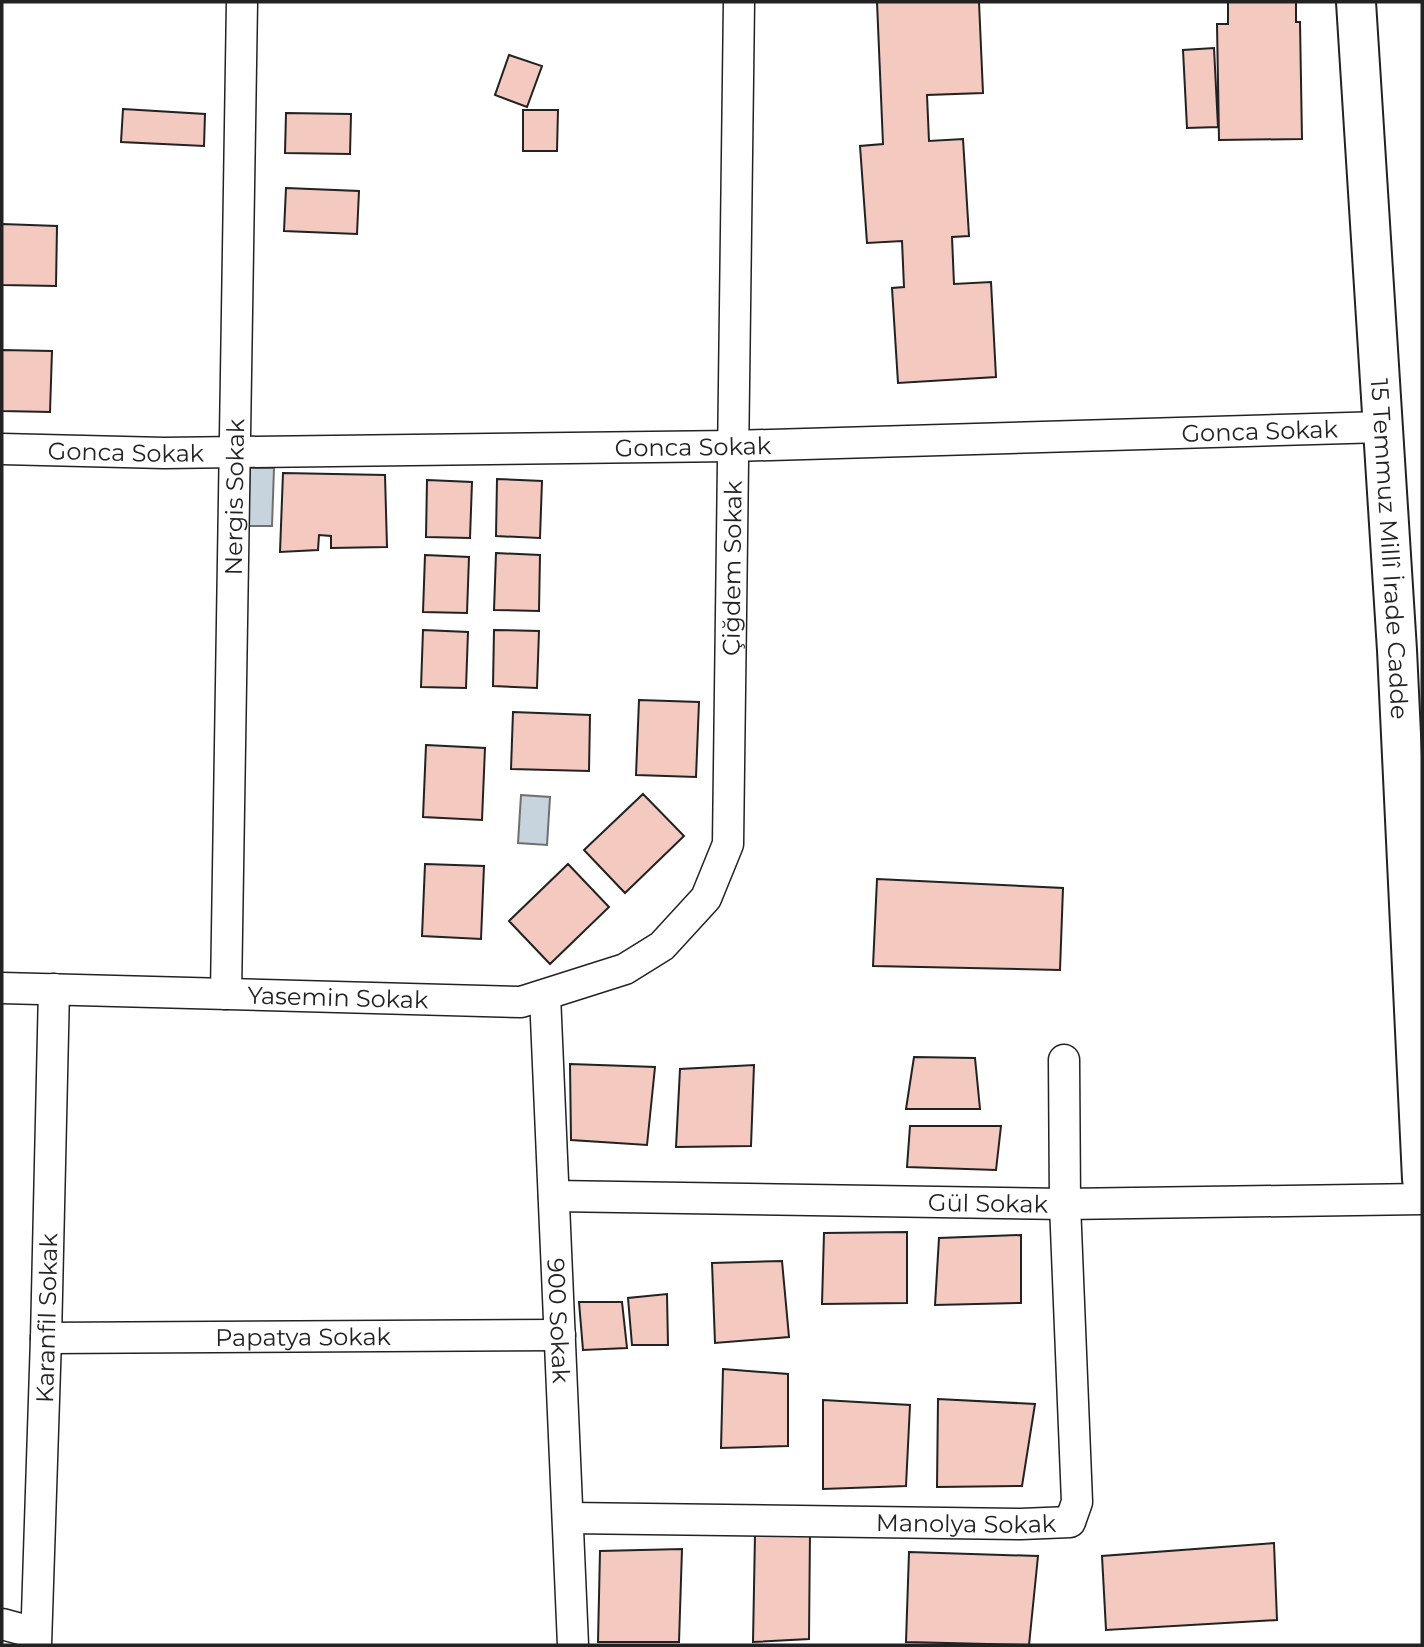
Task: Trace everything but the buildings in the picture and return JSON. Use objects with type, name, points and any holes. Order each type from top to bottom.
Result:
[{"type":"main road","name":"15 Temmuz Millî İrade Cadde","points":[[1356,2],[1397,650],[1422,1179]]},
{"type":"street","name":"Nergis Sokak","points":[[226,994],[242,2]]},
{"type":"street","name":"Çiğdem Sokak","points":[[662,946],[706,898],[728,844],[739,2]]},
{"type":"street","name":"Gonca Sokak","points":[[2,449],[236,453],[733,446],[1383,428]]},
{"type":"street","name":"Yasemin Sokak","points":[[2,988],[521,1002],[625,969],[662,946]]},
{"type":"street","name":"Karanfil Sokak","points":[[36,1639],[54,989]]},
{"type":"street","name":"900 Sokak","points":[[545,995],[573,1645]]},
{"type":"street","name":"Manolya Sokak","points":[[569,1518],[1021,1524],[1070,1522],[1076,1502],[1065,1204],[1064,1060]]},
{"type":"street","name":"Gül Sokak","points":[[554,1196],[1065,1204],[1422,1199]]},
{"type":"street","name":"Papatya Sokak","points":[[46,1338],[560,1335]]},
{"type":"street","points":[[2,1624],[36,1639]]},
{"type":"shaded area","points":[[250,468],[274,468],[272,526],[248,526]]},
{"type":"shaded area","points":[[521,795],[550,797],[547,845],[518,843]]}]
